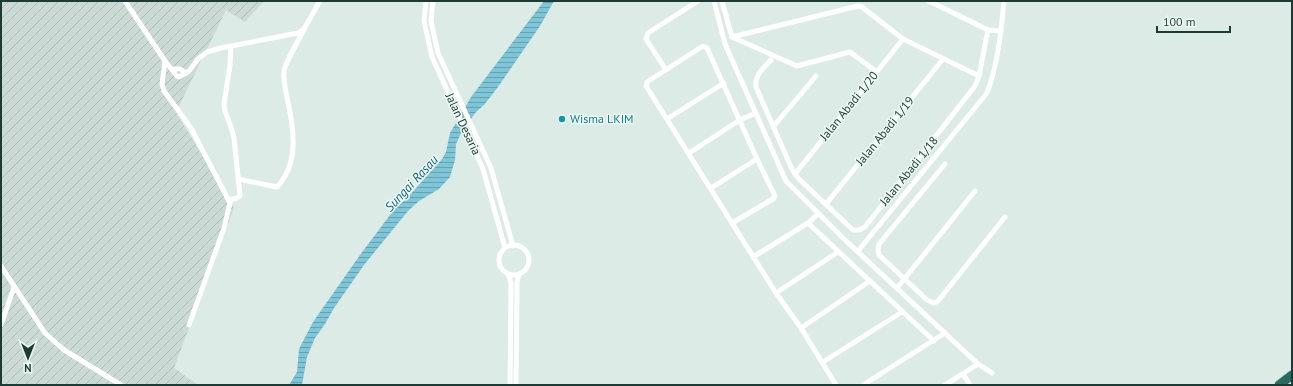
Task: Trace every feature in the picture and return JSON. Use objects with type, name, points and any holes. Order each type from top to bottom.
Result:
[{"type":"highway","points":[[1278,385],[1292,375]]},
{"type":"street","points":[[125,1],[165,61],[172,69],[180,69],[186,73],[207,52],[230,46],[292,35],[304,29]]},
{"type":"street","points":[[238,179],[275,187],[279,185],[287,172],[292,152],[293,128],[284,82],[284,70],[304,29],[320,1]]},
{"type":"street","name":"Jalan Desaria","points":[[426,1],[424,22],[432,57],[483,169],[505,248],[502,251],[499,260],[501,268],[508,274],[511,283],[510,385]]},
{"type":"street","name":"Jalan Desaria","points":[[433,1],[431,21],[438,53],[491,168],[513,246]]},
{"type":"street","points":[[666,70],[646,39],[648,33],[698,1]]},
{"type":"street","points":[[714,1],[725,44],[786,180],[818,214],[978,364],[992,373]]},
{"type":"street","points":[[722,1],[732,37]]},
{"type":"street","points":[[929,1],[988,30],[1001,31]]},
{"type":"street","points":[[858,251],[987,93],[992,77],[1001,31],[1004,1]]},
{"type":"street","points":[[732,37],[858,6],[862,7],[903,38],[979,76]]},
{"type":"street","name":"Jalan Abadi 1/18","points":[[795,174],[853,230],[856,231],[862,229],[961,106],[975,86],[979,76],[988,30]]},
{"type":"street","points":[[732,37],[797,66],[850,52],[877,72]]},
{"type":"street","name":"Jalan Abadi 1/20","points":[[795,174],[903,38]]},
{"type":"street","points":[[230,46],[230,65],[224,104],[234,138],[240,196],[230,200]]},
{"type":"street","points":[[732,223],[773,199],[775,196],[708,48],[703,46],[647,82],[646,86],[753,257],[801,328],[836,385]]},
{"type":"street","name":"Jalan Abadi 1/19","points":[[826,204],[943,59]]},
{"type":"street","points":[[771,60],[757,76],[755,81],[756,87],[795,174]]},
{"type":"street","points":[[165,61],[162,84],[164,91],[191,128],[230,200],[230,206],[224,228],[189,325]]},
{"type":"street","points":[[773,127],[816,76]]},
{"type":"street","points":[[667,120],[724,84]]},
{"type":"street","points":[[689,153],[740,120],[756,114]]},
{"type":"street","points":[[711,188],[757,159]]},
{"type":"street","points":[[945,164],[880,244],[878,250],[879,255],[927,300],[934,303],[938,301],[1005,217]]},
{"type":"street","points":[[897,288],[975,191]]},
{"type":"street","points":[[753,257],[808,223],[818,214]]},
{"type":"street","points":[[808,223],[934,341]]},
{"type":"street","points":[[505,248],[513,246],[520,247],[528,256],[526,268],[519,274],[508,274]]},
{"type":"street","points":[[776,293],[838,252]]},
{"type":"street","points":[[1,266],[46,333],[56,343],[64,350],[121,385]]},
{"type":"street","points":[[516,385],[517,282],[519,274]]},
{"type":"street","points":[[801,328],[870,282]]},
{"type":"street","points":[[1,325],[14,287]]},
{"type":"street","points":[[823,362],[902,312]]},
{"type":"street","points":[[863,385],[945,333]]},
{"type":"street","points":[[945,385],[978,364]]},
{"type":"street","points":[[963,374],[970,385]]},
{"type":"shaded area","points":[[1,1],[264,1],[245,22],[226,10],[176,112],[234,208],[174,368],[198,385],[1,385]]},
{"type":"water","points":[[544,1],[554,1],[540,26],[498,87],[462,131],[456,144],[455,160],[450,177],[439,189],[419,201],[408,211],[364,265],[315,338],[307,357],[302,385],[289,385],[297,372],[299,349],[313,322],[393,211],[409,196],[442,159],[446,152],[450,133],[471,97]]},
{"type":"place","name":"Wisma LKIM","points":[[562,119]]},
{"type":"water label","name":"Sungai Rasau","points":[[411,183]]}]
